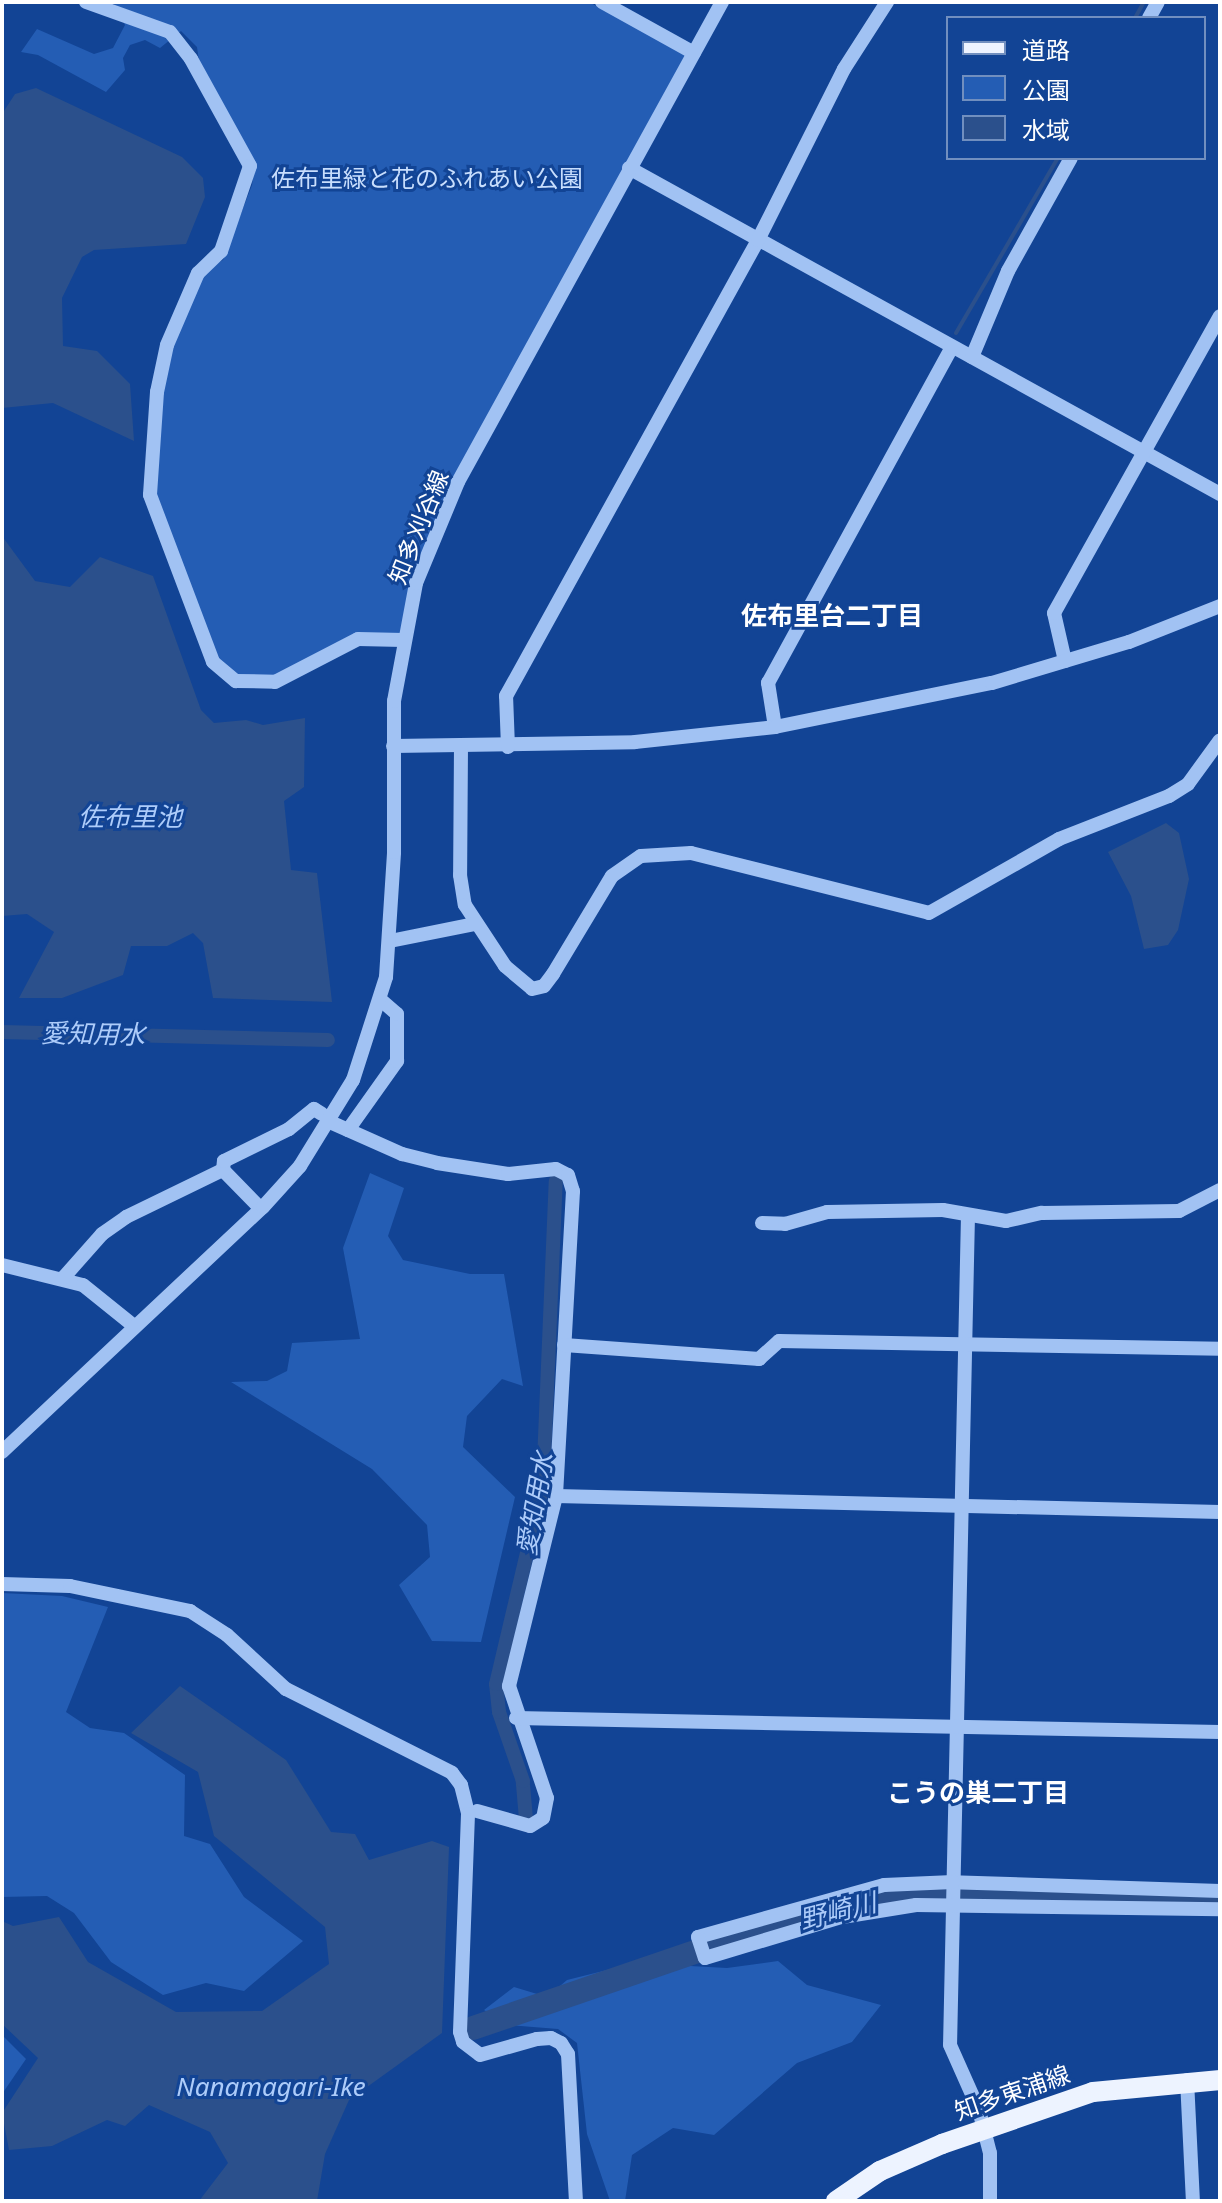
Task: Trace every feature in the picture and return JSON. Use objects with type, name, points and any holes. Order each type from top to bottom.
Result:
[{"type":"main road","name":"知多東浦線","points":[[836,2201],[880,2171],[983,2128],[1093,2092],[1187,2080],[1220,2080]]},
{"type":"street","points":[[86,2],[170,32],[191,59],[250,166],[221,251],[198,273],[167,345],[157,392],[150,495],[213,662],[236,681],[275,682],[358,639],[403,640]]},
{"type":"street","points":[[602,2],[694,53]]},
{"type":"street","name":"知多刈谷線","points":[[2,1452],[261,1209],[300,1166],[364,1057],[381,1000],[390,941],[393,746],[403,640],[421,569],[458,482],[722,2]]},
{"type":"street","points":[[508,747],[506,696],[758,240],[844,69],[887,2]]},
{"type":"street","points":[[972,357],[1008,271],[1070,160]]},
{"type":"street","points":[[629,168],[1220,494]]},
{"type":"street","points":[[1065,661],[1054,613],[1220,316]]},
{"type":"street","points":[[775,727],[768,683],[952,347]]},
{"type":"street","points":[[393,746],[508,747],[635,742],[775,727],[918,700],[1065,661],[1220,606]]},
{"type":"street","points":[[461,746],[460,875],[475,924],[520,982],[532,989],[544,986],[612,876],[641,856],[672,851],[929,913],[1059,839],[1169,796],[1188,784],[1220,740]]},
{"type":"street","points":[[390,941],[475,924]]},
{"type":"street","points":[[348,1130],[397,1061],[397,1014],[381,1000]]},
{"type":"street","points":[[223,1170],[224,1161],[289,1129],[314,1109],[348,1130],[437,1163],[508,1174],[556,1169],[568,1175],[573,1191],[556,1496],[511,1672],[516,1718],[547,1798],[543,1818],[530,1826],[477,1811]]},
{"type":"street","points":[[223,1170],[261,1209]]},
{"type":"street","points":[[64,1277],[102,1234],[126,1217],[223,1170]]},
{"type":"street","points":[[762,1223],[785,1224],[827,1212],[943,1210],[1006,1221],[1042,1213],[1179,1211],[1220,1190]]},
{"type":"street","points":[[968,1215],[959,1507],[950,2045],[990,2153],[990,2201]]},
{"type":"street","points":[[2,1265],[64,1277],[99,1293],[134,1326]]},
{"type":"street","points":[[564,1345],[759,1359],[779,1341],[1220,1349]]},
{"type":"street","points":[[556,1496],[1220,1512]]},
{"type":"street","points":[[2,1584],[70,1586],[190,1611],[227,1635],[286,1689],[452,1773],[461,1785],[468,1814],[460,2032],[463,2042],[480,2055],[537,2039],[561,2043],[568,2054],[576,2201]]},
{"type":"street","points":[[516,1718],[1220,1732]]},
{"type":"street","points":[[1220,1891],[953,1885],[867,1889],[698,1937],[705,1958],[870,1910],[953,1906],[1220,1909]]},
{"type":"street","points":[[1187,2080],[1193,2201]]},
{"type":"green space","name":"佐布里緑と花のふれあい公園","points":[[113,2],[589,2],[671,47],[694,53],[458,482],[403,640],[358,639],[308,666],[249,684],[219,670],[150,495],[157,392],[198,273],[223,260],[252,185],[255,164],[199,61],[197,47],[181,31],[160,48],[145,40],[130,45],[123,58],[125,70],[106,92],[38,55],[21,52],[37,29],[94,54],[113,48],[125,25]]},
{"type":"green space","points":[[370,1173],[404,1188],[388,1236],[403,1260],[470,1274],[504,1274],[523,1386],[502,1379],[467,1416],[463,1447],[515,1497],[481,1642],[432,1641],[399,1585],[430,1557],[427,1525],[372,1469],[231,1382],[267,1381],[287,1371],[292,1343],[360,1339],[343,1248]]},
{"type":"green space","points":[[2,1593],[62,1596],[108,1607],[66,1712],[90,1728],[124,1733],[185,1775],[184,1836],[210,1844],[244,1897],[303,1941],[244,1991],[206,1983],[163,1995],[111,1962],[74,1913],[47,1896],[2,1897]]},
{"type":"green space","points":[[778,1961],[807,1985],[881,2005],[852,2042],[797,2063],[714,2135],[673,2128],[632,2155],[625,2201],[610,2201],[587,2134],[577,2043],[558,2029],[508,2025],[484,2010],[514,1987],[547,1997],[567,1980],[635,1963],[727,1968]]},
{"type":"green space","points":[[2,2035],[26,2059],[2,2094]]},
{"type":"water","points":[[36,88],[182,157],[203,178],[205,197],[186,244],[94,250],[82,257],[62,298],[63,346],[97,351],[130,384],[134,441],[53,403],[2,408],[2,114],[15,94]]},
{"type":"water","name":"佐布里池","points":[[2,536],[35,581],[70,587],[100,557],[153,576],[201,710],[214,723],[246,720],[263,725],[305,718],[304,787],[284,801],[291,870],[317,873],[332,1002],[213,998],[203,943],[193,933],[167,946],[131,946],[123,975],[62,998],[19,998],[54,932],[27,914],[2,916]]},
{"type":"water","points":[[1166,823],[1179,833],[1189,879],[1178,930],[1168,945],[1144,949],[1131,896],[1108,852]]},
{"type":"water","name":"Nanamagari-Ike","points":[[180,1686],[286,1760],[331,1832],[355,1834],[369,1860],[432,1841],[449,1847],[442,2033],[349,2100],[325,2154],[317,2201],[199,2201],[228,2163],[210,2132],[149,2105],[125,2126],[107,2120],[52,2146],[9,2150],[2,2113],[38,2058],[2,2024],[2,1921],[13,1926],[59,1917],[88,1962],[176,2012],[262,2011],[329,1964],[325,1927],[214,1836],[198,1772],[131,1733]]},
{"type":"waterway","points":[[1136,16],[1144,2]]},
{"type":"waterway","points":[[956,333],[1057,160]]},
{"type":"waterway","name":"愛知用水","points":[[2,1032],[328,1040]]},
{"type":"waterway","name":"愛知用水","points":[[526,1819],[523,1781],[499,1712],[496,1684],[543,1485],[556,1181]]},
{"type":"waterway","name":"野崎川","points":[[473,2028],[710,1947],[864,1901],[918,1894],[1220,1900]]},
{"type":"district","name":"佐布里台二丁目","points":[[832,616]]},
{"type":"district","name":"こうの巣二丁目","points":[[978,1793]]}]
